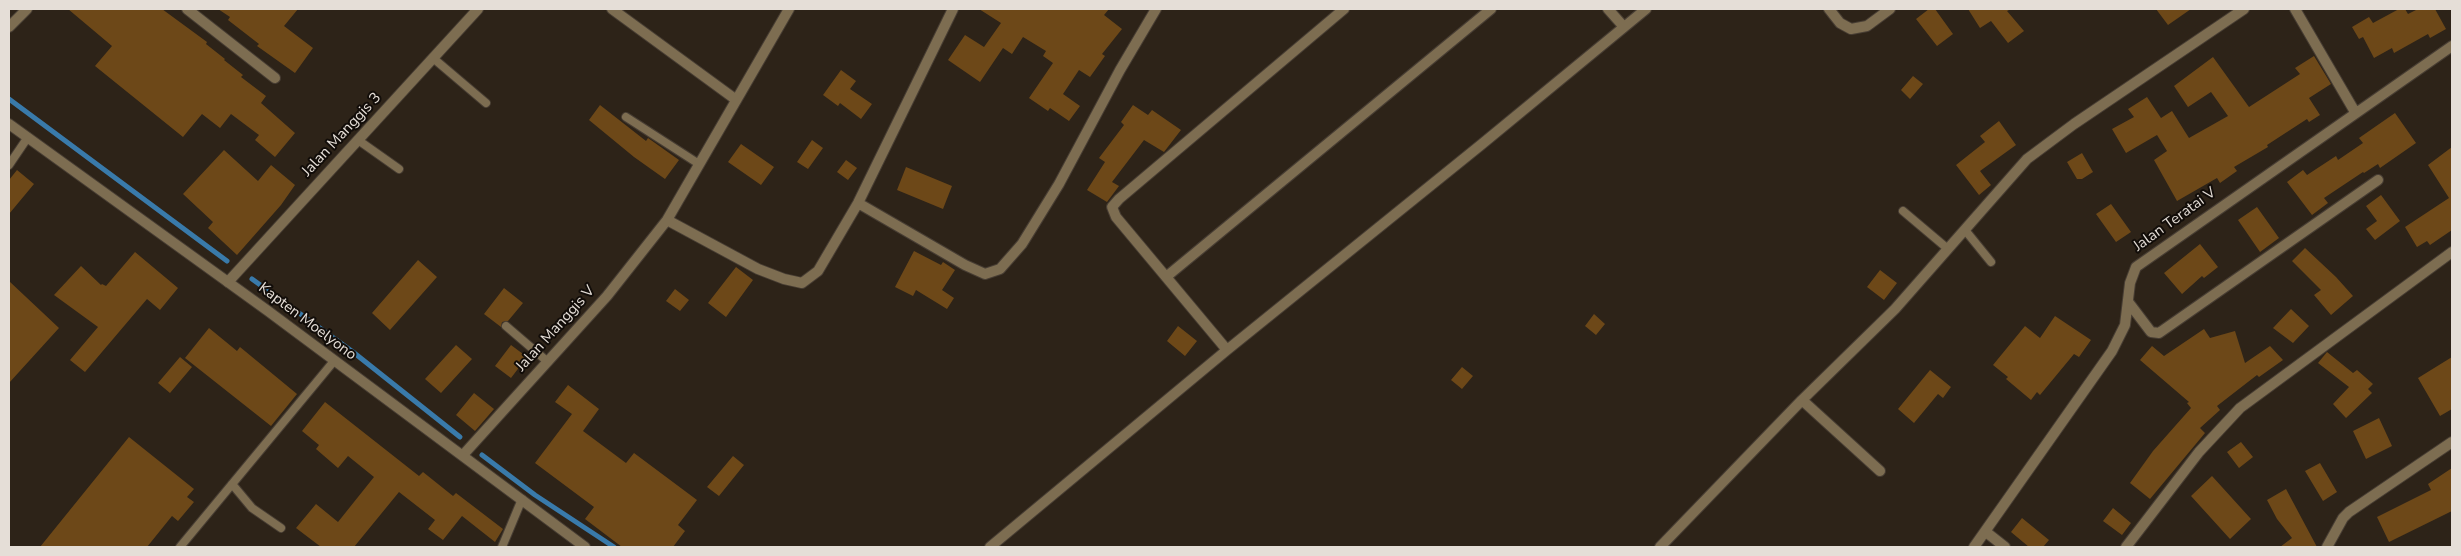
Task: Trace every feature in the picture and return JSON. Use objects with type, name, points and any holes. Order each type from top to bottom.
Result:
[{"type":"street","points":[[9,27],[28,9]]},
{"type":"street","points":[[187,9],[275,78]]},
{"type":"street","name":"Jalan Manggis 3","points":[[228,282],[478,9]]},
{"type":"street","points":[[612,9],[735,99]]},
{"type":"street","name":"Jalan Manggis V","points":[[463,455],[607,296],[667,220],[788,9]]},
{"type":"street","points":[[667,220],[758,269],[784,279],[802,283],[818,271],[858,203],[953,9]]},
{"type":"street","points":[[858,203],[984,274],[1000,269],[1022,244],[1059,184],[1120,70],[1156,9]]},
{"type":"street","points":[[1227,350],[1116,217],[1113,212],[1114,203],[1344,9]]},
{"type":"street","points":[[1166,277],[1491,9]]},
{"type":"street","points":[[1608,9],[1624,27]]},
{"type":"street","points":[[990,547],[1227,350],[1646,9]]},
{"type":"street","points":[[1829,9],[1840,23],[1851,29],[1867,26],[1890,9]]},
{"type":"street","points":[[1660,547],[1802,400],[1895,309],[2027,159],[2244,9]]},
{"type":"street","points":[[2295,9],[2355,112]]},
{"type":"street","name":"Jalan Teratai V","points":[[1974,547],[2112,351],[2125,325],[2129,304],[2131,274],[2136,267],[2355,112],[2452,46]]},
{"type":"street","name":"Kapten Moelyono","points":[[9,124],[228,282],[585,547]]},
{"type":"street","points":[[2129,304],[2151,332],[2159,332],[2378,180]]},
{"type":"street","points":[[2126,547],[2199,452],[2240,408],[2452,252]]},
{"type":"street","points":[[1802,400],[1880,471]]},
{"type":"street","points":[[2327,547],[2342,518],[2349,512],[2452,442]]},
{"type":"street","points":[[1986,532],[2005,547]]},
{"type":"lane","points":[[433,58],[486,103]]},
{"type":"lane","points":[[626,117],[699,164]]},
{"type":"lane","points":[[9,165],[28,137]]},
{"type":"lane","points":[[358,140],[399,169]]},
{"type":"lane","points":[[1904,211],[1948,249]]},
{"type":"lane","points":[[1965,230],[1991,262]]},
{"type":"lane","points":[[506,326],[548,362]]},
{"type":"lane","points":[[180,547],[334,361]]},
{"type":"lane","points":[[232,484],[252,508],[281,528]]},
{"type":"lane","points":[[502,547],[522,499]]},
{"type":"building","points":[[68,9],[162,9],[207,42],[206,44],[243,75],[241,77],[266,96],[261,103],[295,133],[275,157],[255,140],[259,135],[231,114],[220,128],[202,114],[183,137],[95,66],[112,46]]},
{"type":"building","points":[[218,9],[298,9],[284,26],[313,48],[295,73],[257,46],[259,44],[228,20],[230,17]]},
{"type":"building","points":[[979,9],[1109,9],[1104,15],[1122,29],[1102,54],[1105,56],[1090,77],[1079,70],[1063,94],[1080,106],[1069,121],[1050,108],[1048,111],[1029,98],[1053,63],[1043,56],[1046,51],[1023,37],[1012,54],[1003,48],[980,82],[948,60],[965,35],[984,47],[1001,23]]},
{"type":"building","points":[[1929,9],[1935,9],[1953,34],[1937,46],[1916,19]]},
{"type":"building","points":[[1968,9],[2011,9],[2007,11],[2024,31],[2008,43],[1991,21],[1980,28]]},
{"type":"building","points":[[2156,9],[2191,9],[2168,25]]},
{"type":"building","points":[[2399,9],[2405,9],[2408,14],[2418,9],[2435,9],[2446,29],[2430,38],[2428,34],[2394,53],[2392,48],[2374,58],[2363,37],[2359,39],[2352,27],[2369,17],[2373,23]]},
{"type":"building","points":[[2314,56],[2331,84],[2309,98],[2320,115],[2309,122],[2307,119],[2267,145],[2268,147],[2234,167],[2237,171],[2220,183],[2217,178],[2177,201],[2154,160],[2167,151],[2157,135],[2126,153],[2112,129],[2134,117],[2128,109],[2147,97],[2161,118],[2172,111],[2189,138],[2228,116],[2211,92],[2188,107],[2174,86],[2213,57],[2249,107],[2300,74],[2295,68]]},
{"type":"building","points":[[841,70],[856,81],[850,89],[872,104],[861,119],[840,103],[838,106],[823,95]]},
{"type":"building","points":[[1913,76],[1923,84],[1910,99],[1901,90]]},
{"type":"building","points":[[600,105],[646,141],[648,138],[679,160],[665,179],[634,157],[589,120]]},
{"type":"building","points":[[1133,105],[1148,115],[1152,110],[1181,130],[1164,152],[1144,140],[1112,182],[1119,186],[1107,202],[1087,190],[1105,162],[1099,158],[1124,125],[1121,122]]},
{"type":"building","points":[[2395,113],[2416,143],[2380,168],[2378,164],[2363,172],[2324,198],[2328,203],[2312,215],[2287,182],[2303,170],[2307,175],[2336,156],[2338,160],[2363,143],[2359,138]]},
{"type":"building","points":[[1999,121],[2016,145],[1980,171],[1991,185],[1979,195],[1956,165],[1985,142],[1980,136]]},
{"type":"building","points":[[812,140],[823,148],[808,169],[797,162]]},
{"type":"building","points":[[741,144],[774,167],[761,185],[728,162]]},
{"type":"building","points":[[2452,147],[2452,230],[2430,245],[2427,241],[2417,247],[2405,227],[2449,198],[2428,165]]},
{"type":"building","points":[[224,150],[258,181],[271,165],[295,185],[281,205],[237,255],[208,228],[213,222],[183,194]]},
{"type":"building","points":[[2082,153],[2093,172],[2082,179],[2077,179],[2067,162]]},
{"type":"building","points":[[846,160],[857,168],[848,180],[837,172]]},
{"type":"building","points":[[906,167],[952,186],[943,209],[897,190]]},
{"type":"building","points":[[17,170],[34,184],[9,214],[9,180]]},
{"type":"building","points":[[2381,195],[2400,221],[2375,240],[2366,229],[2377,221],[2366,206]]},
{"type":"building","points":[[2111,204],[2131,232],[2116,242],[2096,214]]},
{"type":"building","points":[[2257,207],[2279,238],[2260,252],[2238,220]]},
{"type":"building","points":[[2200,244],[2218,267],[2204,278],[2202,276],[2182,294],[2164,273]]},
{"type":"building","points":[[2305,248],[2353,296],[2331,315],[2314,295],[2321,290],[2292,261]]},
{"type":"building","points":[[914,251],[941,265],[943,262],[955,270],[942,290],[954,298],[947,309],[916,290],[913,296],[895,287]]},
{"type":"building","points":[[135,252],[178,288],[160,310],[147,299],[85,372],[70,360],[98,327],[54,295],[81,266],[101,285],[106,286]]},
{"type":"building","points":[[418,260],[437,277],[390,330],[372,313]]},
{"type":"building","points":[[736,267],[753,280],[726,317],[708,303]]},
{"type":"building","points":[[1880,270],[1897,283],[1884,300],[1867,287]]},
{"type":"building","points":[[9,281],[59,328],[9,383]]},
{"type":"building","points":[[504,288],[523,303],[508,321],[502,322],[501,327],[484,314]]},
{"type":"building","points":[[675,289],[689,300],[680,311],[666,301]]},
{"type":"building","points":[[2291,309],[2309,326],[2293,343],[2273,328]]},
{"type":"building","points":[[1594,314],[1605,324],[1596,335],[1585,326]]},
{"type":"building","points":[[2055,316],[2091,340],[2079,357],[2074,354],[2040,395],[2037,392],[2031,400],[1993,365],[2025,326],[2040,338]]},
{"type":"building","points":[[1178,326],[1197,341],[1185,356],[1167,341]]},
{"type":"building","points":[[209,328],[237,351],[240,347],[297,394],[271,426],[185,358]]},
{"type":"building","points":[[2204,329],[2210,338],[2235,331],[2245,363],[2270,346],[2283,360],[2259,377],[2257,375],[2217,406],[2220,410],[2200,428],[2205,433],[2150,499],[2130,483],[2153,451],[2191,408],[2187,403],[2189,402],[2140,360],[2152,346],[2164,356]]},
{"type":"building","points":[[456,345],[472,359],[441,393],[425,379]]},
{"type":"building","points":[[511,345],[527,357],[511,378],[495,366]]},
{"type":"building","points":[[2327,352],[2353,373],[2357,370],[2373,384],[2368,389],[2372,393],[2346,418],[2333,404],[2349,387],[2318,363]]},
{"type":"building","points":[[180,357],[192,367],[170,393],[158,383]]},
{"type":"building","points":[[2452,357],[2452,409],[2440,416],[2418,378]]},
{"type":"building","points":[[1462,367],[1473,376],[1462,389],[1451,380]]},
{"type":"building","points":[[1930,370],[1951,387],[1943,398],[1938,394],[1914,423],[1898,409]]},
{"type":"building","points":[[568,385],[599,409],[583,431],[626,463],[634,453],[697,500],[678,525],[685,531],[673,547],[622,547],[585,519],[594,507],[535,463],[572,414],[555,402]]},
{"type":"building","points":[[474,393],[494,409],[475,431],[456,415]]},
{"type":"building","points":[[325,402],[419,476],[423,472],[453,496],[456,493],[503,529],[495,542],[462,516],[443,540],[428,529],[435,520],[399,492],[354,547],[321,547],[296,528],[316,504],[338,522],[374,477],[348,456],[338,468],[316,449],[319,445],[302,431]]},
{"type":"building","points":[[2379,418],[2392,446],[2366,459],[2353,431]]},
{"type":"building","points":[[129,437],[194,489],[187,497],[194,502],[178,521],[172,516],[147,547],[40,547]]},
{"type":"building","points":[[2241,442],[2253,457],[2239,468],[2227,452]]},
{"type":"building","points":[[733,456],[744,465],[719,496],[707,487]]},
{"type":"building","points":[[2320,463],[2337,492],[2323,501],[2305,471]]},
{"type":"building","points":[[2452,468],[2452,511],[2389,542],[2377,517],[2431,490],[2428,484]]},
{"type":"building","points":[[2212,476],[2251,519],[2230,539],[2191,496]]},
{"type":"building","points":[[2286,489],[2317,547],[2280,547],[2292,538],[2277,519],[2267,500]]},
{"type":"building","points":[[2113,508],[2131,523],[2122,535],[2103,521]]},
{"type":"building","points":[[2022,518],[2049,540],[2043,547],[2029,547],[2011,532]]},
{"type":"waterway","points":[[9,99],[227,261]]},
{"type":"waterway","points":[[252,279],[353,352],[460,437]]},
{"type":"waterway","points":[[482,455],[535,495],[614,547]]}]
